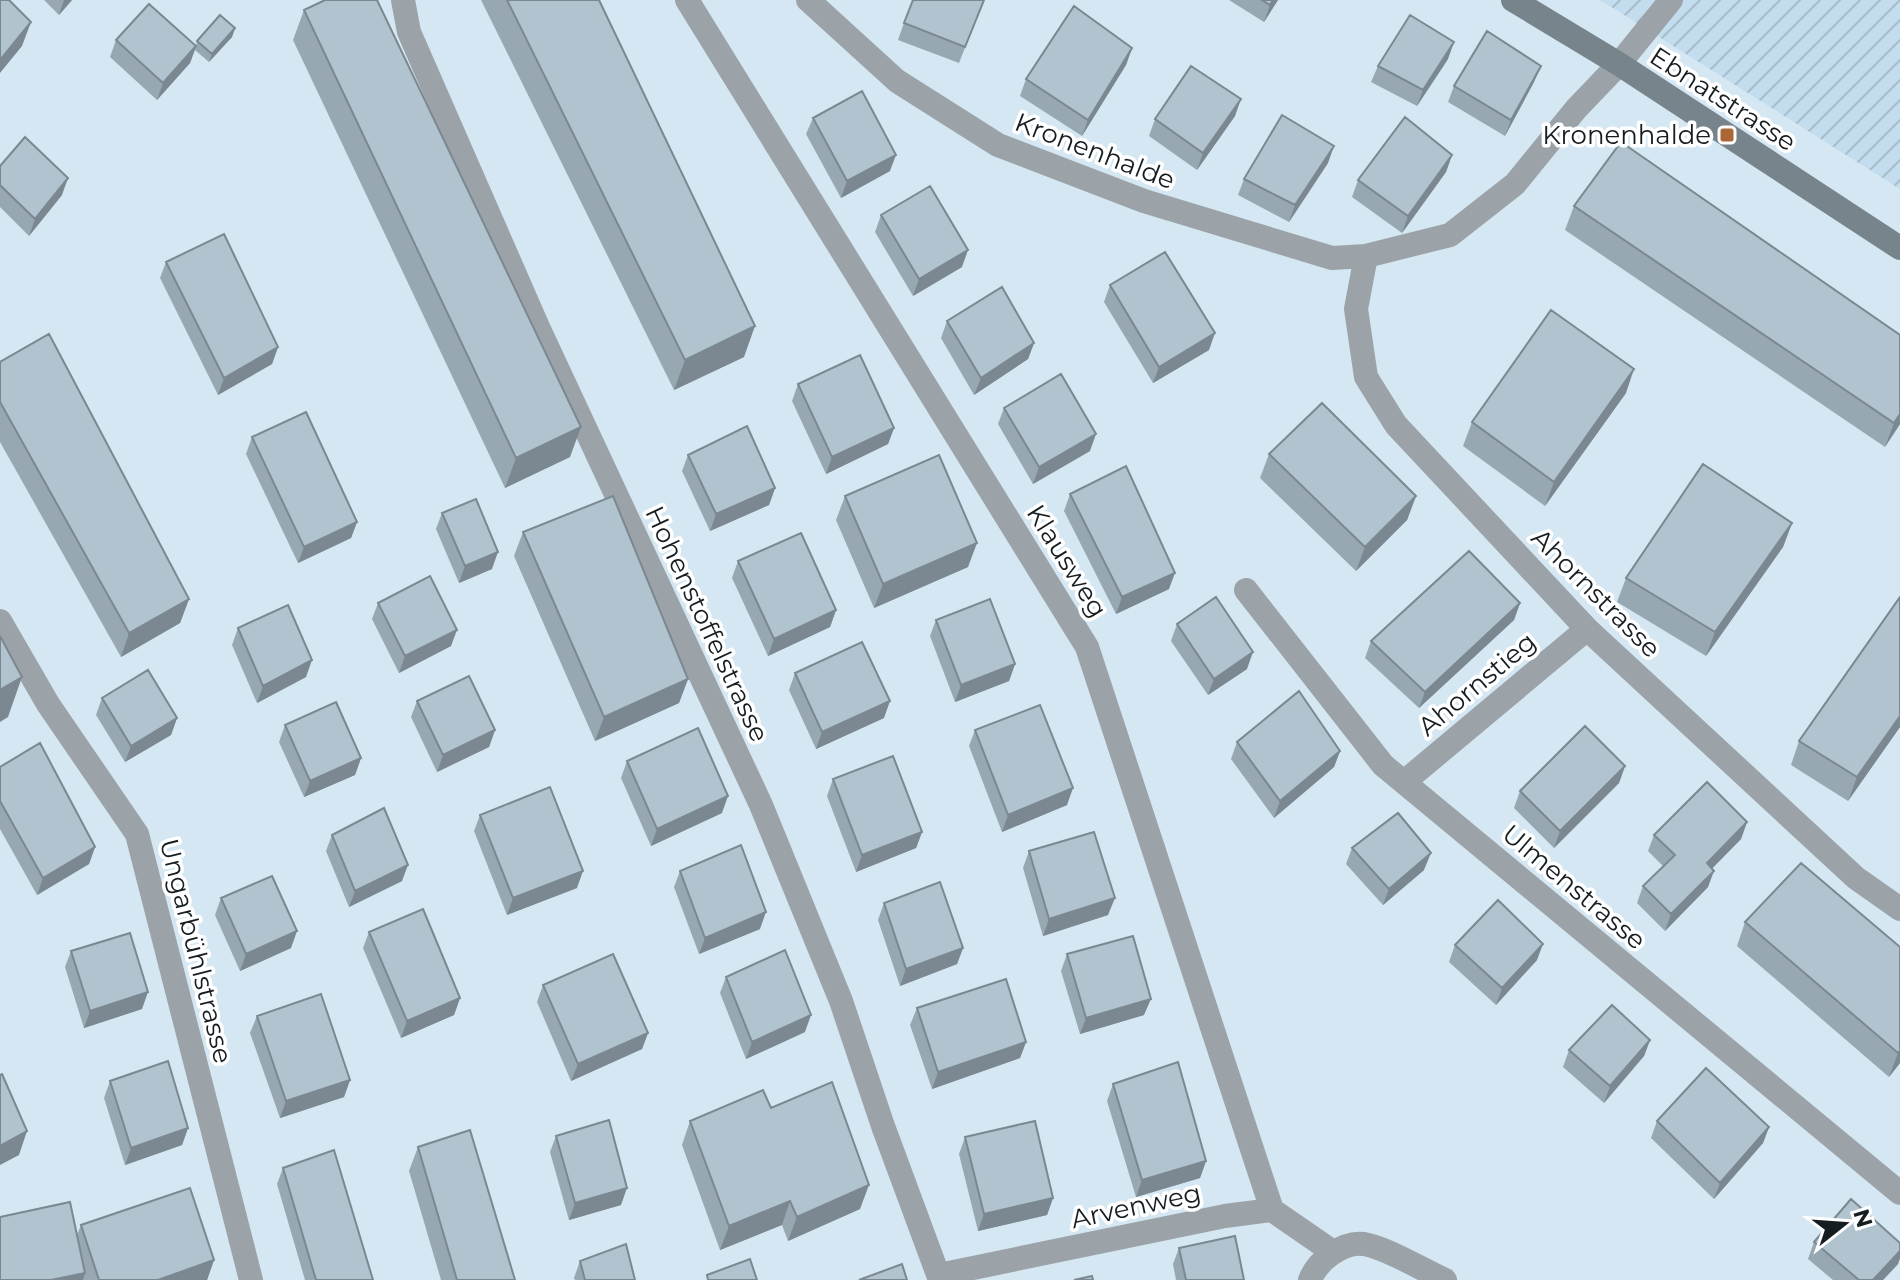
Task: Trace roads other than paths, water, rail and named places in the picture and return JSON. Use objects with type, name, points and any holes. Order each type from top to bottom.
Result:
[{"type":"street","name":"Hohenstoffelstrasse","points":[[403,0],[409,32],[538,327],[761,805],[841,1001],[883,1126],[940,1277]]},
{"type":"street","name":"Klausweg","points":[[687,0],[1087,647],[1272,1210]]},
{"type":"street","name":"Kronenhalde","points":[[808,0],[897,81],[998,145],[1144,201],[1332,258],[1366,256],[1450,235],[1515,184],[1671,0]]},
{"type":"street","name":"Ebnatstrasse","points":[[1513,0],[1619,64],[1900,248]]},
{"type":"street","name":"Ahornstrasse","points":[[1366,256],[1356,309],[1366,377],[1396,425],[1587,629],[1856,878],[1900,909]]},
{"type":"street","name":"Ulmenstrasse","points":[[1246,590],[1383,765],[1900,1193]]},
{"type":"street","name":"Ungarbühlstrasse","points":[[0,621],[48,704],[137,834],[251,1280]]},
{"type":"street","name":"Ahornstieg","points":[[1404,782],[1587,629]]},
{"type":"street","name":"Arvenweg","points":[[940,1277],[1225,1216],[1272,1210]]},
{"type":"street","points":[[1272,1210],[1333,1252]]},
{"type":"street","points":[[1310,1280],[1314,1269],[1333,1252],[1362,1244],[1445,1280]]},
{"type":"place","name":"Kronenhalde","points":[[1727,135]]}]
